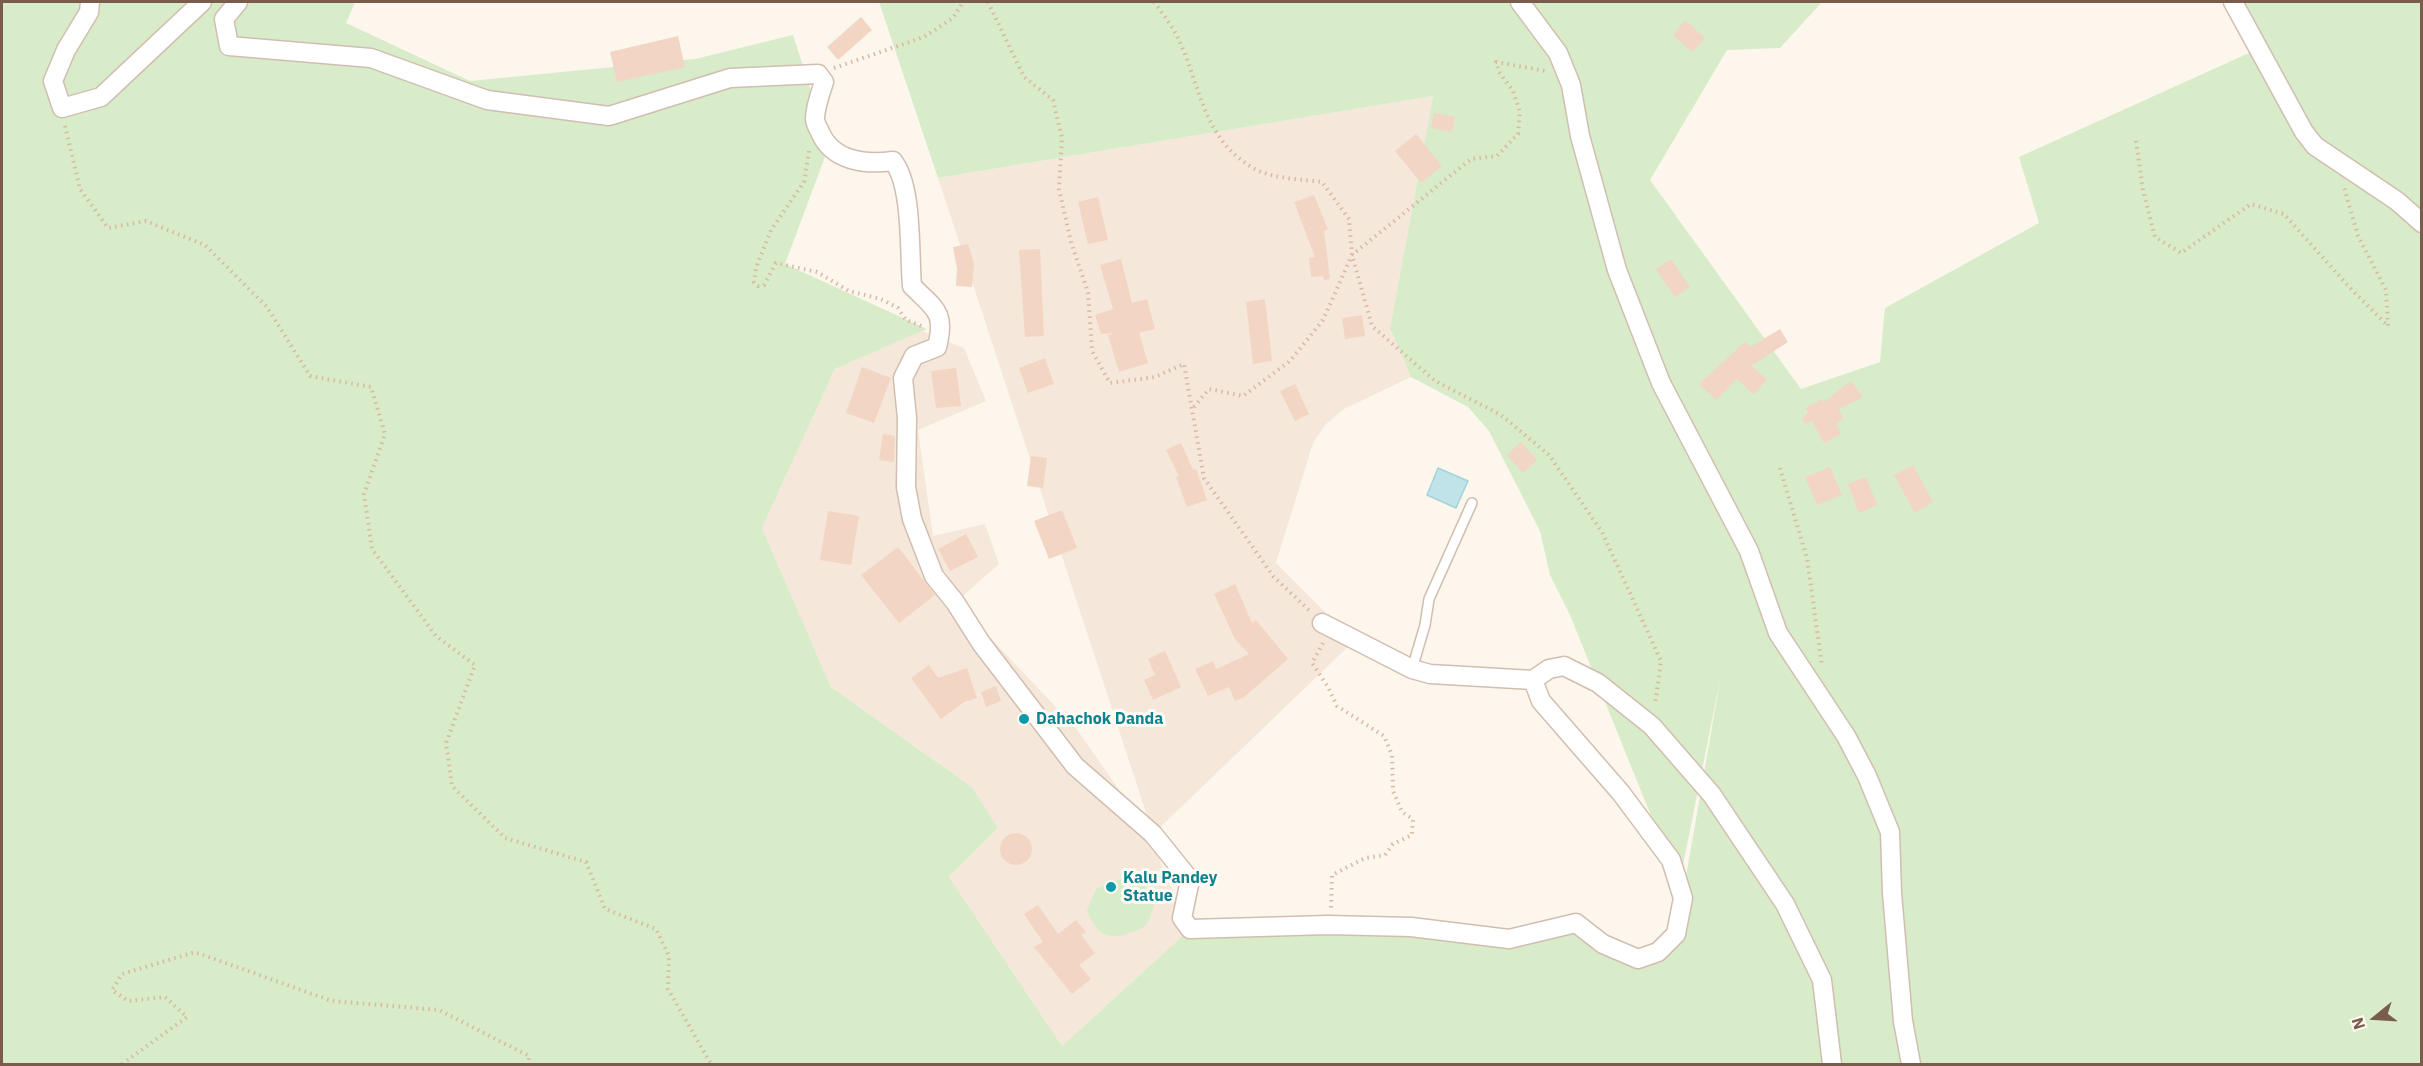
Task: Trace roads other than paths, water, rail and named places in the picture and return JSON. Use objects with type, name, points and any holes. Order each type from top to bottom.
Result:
[{"type":"street","points":[[90,2],[89,12],[66,50],[53,81],[62,108],[101,97],[202,2]]},
{"type":"street","points":[[238,2],[224,19],[229,46],[371,58],[487,100],[566,111],[609,116],[730,78],[818,74],[824,82],[815,121],[824,141],[837,153],[875,163],[893,161],[900,170],[906,204],[912,286],[937,308],[942,324],[937,347],[914,356],[903,378],[907,418],[906,487],[912,519],[934,576],[955,602],[981,643],[1075,766],[1153,834],[1184,870],[1190,880],[1182,918],[1191,929],[1328,925],[1410,927],[1509,939],[1576,923],[1603,944],[1638,959],[1658,952],[1676,934],[1683,898],[1671,860],[1621,793],[1540,701],[1533,680]]},
{"type":"street","points":[[1520,2],[1558,53],[1571,85],[1580,135],[1617,270],[1661,382],[1749,551],[1778,633],[1846,736],[1868,776],[1890,832],[1892,892],[1903,1021],[1911,1065]]},
{"type":"street","points":[[2233,2],[2304,132],[2315,146],[2397,201],[2421,223]]},
{"type":"street","points":[[1326,626],[1412,669],[1430,674],[1533,680],[1549,669],[1564,666],[1598,683],[1652,726],[1712,795],[1795,921],[1822,980],[1832,1065]]},
{"type":"lane","points":[[1412,669],[1425,626],[1429,598],[1472,503]]},
{"type":"water","points":[[1438,468],[1468,481],[1456,508],[1427,495]]},
{"type":"place","name":"Dahachok Danda","points":[[1024,719]]},
{"type":"place","name":"Kalu Pandey Statue","points":[[1111,887]]}]
